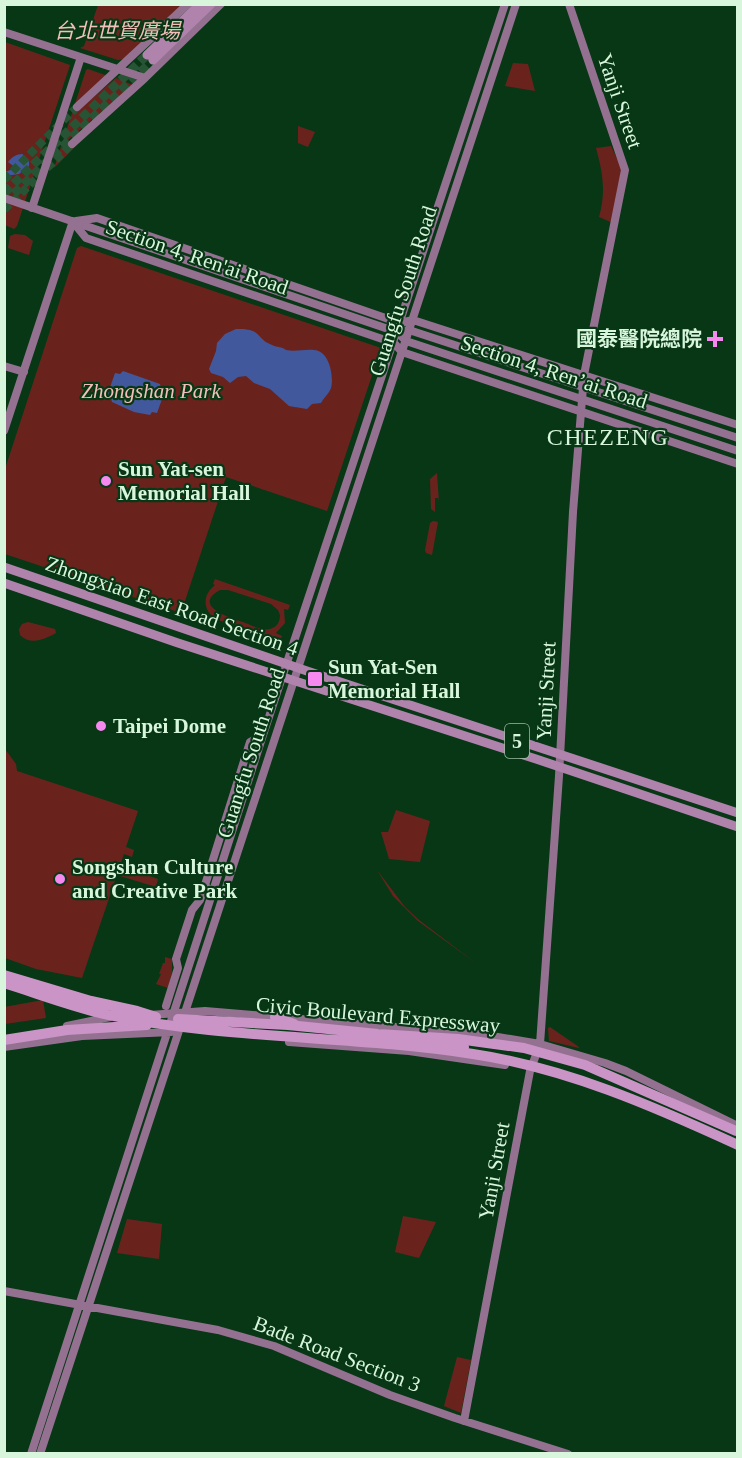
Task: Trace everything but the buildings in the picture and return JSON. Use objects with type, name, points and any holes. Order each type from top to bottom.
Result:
[{"type":"highway","name":"Civic Boulevard Expressway","points":[[4,975],[162,1019],[288,1025],[458,1039],[524,1048],[585,1065],[737,1130]]},
{"type":"highway","name":"Civic Boulevard Expressway","points":[[4,983],[108,1015],[169,1019],[206,1029],[425,1048],[472,1054],[559,1072],[738,1145]]},
{"type":"highway","points":[[275,1017],[311,1031]]},
{"type":"highway","points":[[4,1040],[67,1030],[169,1019]]},
{"type":"highway","points":[[182,1022],[395,1038],[516,1055],[572,1069],[737,1130]]},
{"type":"highway","points":[[235,1037],[277,1033],[379,1041],[425,1048]]},
{"type":"main road","points":[[77,107],[188,4]]},
{"type":"main road","points":[[200,4],[150,58],[211,4]]},
{"type":"main road","points":[[72,144],[145,78],[221,4]]},
{"type":"main road","name":"Guangfu South Road","points":[[31,1454],[169,1019],[505,4]]},
{"type":"main road","name":"Guangfu South Road","points":[[40,1454],[516,4]]},
{"type":"main road","name":"Yanji Street","points":[[464,1421],[531,1068],[540,1044],[584,375],[624,171],[568,4]]},
{"type":"main road","points":[[4,32],[145,78]]},
{"type":"main road","points":[[32,208],[81,57]]},
{"type":"main road","name":"Section 4, Ren’ai Road","points":[[4,198],[397,332],[406,341],[738,451]]},
{"type":"main road","name":"Section 4, Ren'ai Road","points":[[400,323],[94,218],[73,221],[86,238],[394,343],[402,352],[738,464]]},
{"type":"main road","points":[[4,431],[73,221]]},
{"type":"main road","points":[[400,323],[413,320],[738,425]]},
{"type":"main road","name":"Section 4, Ren’ai Road","points":[[397,332],[409,330],[738,438]]},
{"type":"main road","points":[[4,366],[24,372]]},
{"type":"main road","name":"Zhongxiao East Road Section 4","points":[[4,567],[287,665],[738,813]]},
{"type":"main road","name":"Zhongxiao East Road Section 4","points":[[4,582],[293,681],[738,827]]},
{"type":"main road","name":"Guangfu South Road","points":[[169,1019],[178,968],[176,958],[192,910],[200,900],[250,742],[263,735]]},
{"type":"main road","points":[[205,885],[212,894]]},
{"type":"main road","points":[[182,1022],[205,1011],[480,1034],[540,1044],[583,1056],[650,1082],[737,1130]]},
{"type":"main road","points":[[4,1035],[67,1026],[106,1017],[169,1019],[235,1037],[409,1051],[531,1068],[572,1080],[643,1107],[738,1150]]},
{"type":"main road","points":[[67,1026],[169,1019]]},
{"type":"main road","points":[[4,1047],[82,1036],[169,1019]]},
{"type":"main road","points":[[572,1080],[580,1080],[585,1060],[583,1056]]},
{"type":"main road","points":[[586,1085],[583,1081],[590,1061],[594,1060]]},
{"type":"main road","name":"Bade Road Section 3","points":[[4,1291],[218,1330],[274,1346],[390,1395],[568,1454]]},
{"type":"green space","name":"台北世貿廣場","points":[[98,5],[182,5],[126,59],[118,60],[80,48],[84,46]]},
{"type":"green space","points":[[5,42],[70,65],[17,226],[14,229],[5,225]]},
{"type":"green space","points":[[513,63],[528,64],[535,91],[505,86]]},
{"type":"green space","points":[[86,70],[108,76],[79,109],[116,78],[133,85],[68,140],[75,147],[54,168]]},
{"type":"green space","points":[[298,126],[315,132],[308,147],[298,143]]},
{"type":"green space","points":[[611,146],[623,171],[613,223],[599,217],[603,182],[596,148]]},
{"type":"green space","points":[[25,235],[33,241],[29,255],[8,248],[10,236]]},
{"type":"green space","name":"Zhongshan Park","points":[[81,246],[381,348],[327,511],[226,477],[181,613],[5,554],[5,469],[77,248]]},
{"type":"green space","points":[[437,473],[439,498],[435,498],[435,512],[431,509],[430,479]]},
{"type":"green space","points":[[438,522],[432,555],[426,553],[425,550],[430,523]]},
{"type":"green space","points":[[215,579],[290,605],[288,610],[284,609],[285,623],[276,633],[282,636],[280,641],[213,617],[207,608],[206,599],[210,589],[215,585],[213,584]],"holes":[[[220,590],[228,590],[271,604],[280,615],[278,624],[270,629],[260,628],[216,611],[211,606],[212,596]]]},
{"type":"green space","points":[[28,622],[55,629],[56,633],[43,639],[29,640],[20,635],[19,629],[22,624]]},
{"type":"green space","name":"Songshan Culture and Creative Park","points":[[5,749],[16,764],[17,771],[138,811],[126,847],[134,850],[132,857],[124,854],[82,978],[36,969],[5,958]]},
{"type":"green space","points":[[396,810],[430,821],[420,862],[389,859],[381,832],[388,832]]},
{"type":"green space","points":[[123,867],[158,879],[156,887],[120,876]]},
{"type":"green space","points":[[377,870],[405,907],[477,964],[418,921],[393,896]]},
{"type":"green space","points":[[165,957],[172,959],[168,988],[156,984],[163,963],[165,963]]},
{"type":"green space","points":[[43,1000],[46,1018],[5,1024],[4,1007]]},
{"type":"green space","points":[[550,1027],[579,1048],[549,1041],[548,1028]]},
{"type":"green space","points":[[403,1216],[436,1222],[419,1258],[395,1252]]},
{"type":"green space","points":[[127,1219],[162,1224],[159,1259],[117,1253]]},
{"type":"green space","points":[[457,1357],[471,1360],[461,1413],[444,1406]]},
{"type":"water","points":[[23,154],[23,164],[29,161],[29,166],[19,174],[5,176],[5,172],[16,168],[8,162],[14,156]]},
{"type":"water","points":[[236,329],[251,330],[267,343],[286,350],[314,350],[324,355],[330,365],[332,383],[321,403],[312,404],[307,409],[289,406],[270,389],[254,383],[246,376],[238,377],[230,383],[223,377],[211,373],[209,369],[217,343],[225,334]]},
{"type":"water","points":[[123,371],[160,384],[165,391],[157,413],[152,412],[150,415],[134,412],[112,402],[107,396],[115,373],[120,374]]},
{"type":"tunnel","points":[[4,193],[147,55]]},
{"type":"tunnel","points":[[4,203],[153,60]]},
{"type":"tunnel","points":[[4,180],[77,107]]},
{"type":"tunnel","points":[[4,210],[72,144]]},
{"type":"place","name":"國泰醫院總院","points":[[715,339]]},
{"type":"place","name":"Sun Yat-sen Memorial Hall","points":[[106,481]]},
{"type":"place","name":"Sun Yat-Sen Memorial Hall","points":[[315,679]]},
{"type":"place","name":"Taipei Dome","points":[[101,726]]},
{"type":"place","name":"Songshan Culture and Creative Park","points":[[60,879]]},
{"type":"district","name":"CHEZENG","points":[[608,437]]}]
